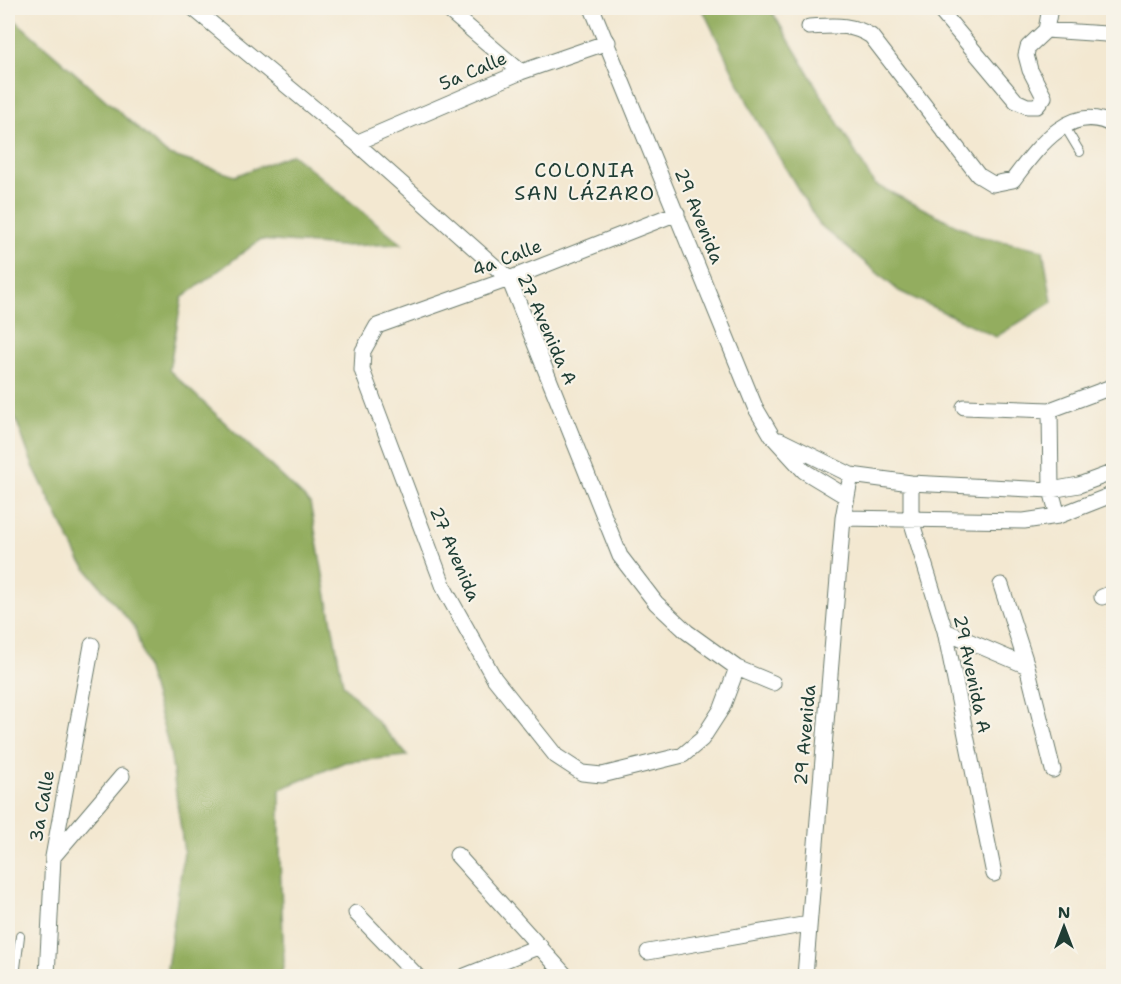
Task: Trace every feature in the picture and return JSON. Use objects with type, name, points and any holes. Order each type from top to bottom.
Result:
[{"type":"street","name":"27 Avenida A","points":[[193,8],[356,143],[508,279],[620,556],[656,603],[687,632],[737,668],[773,683]]},
{"type":"street","points":[[446,8],[521,72]]},
{"type":"street","name":"29 Avenida","points":[[592,8],[608,42],[755,407],[772,436],[804,471],[847,497]]},
{"type":"street","points":[[938,8],[1016,101],[1027,106],[1037,106],[1044,98],[1030,70],[1026,55],[1028,47],[1046,30],[1050,8]]},
{"type":"street","points":[[809,27],[844,25],[860,28],[871,36],[978,175],[993,184],[1013,180],[1041,143],[1075,120],[1093,118],[1113,126]]},
{"type":"street","points":[[1046,30],[1113,36]]},
{"type":"street","name":"5a Calle","points":[[356,143],[521,72],[608,42]]},
{"type":"street","name":"4a Calle","points":[[363,351],[377,326],[508,279],[676,213]]},
{"type":"street","name":"27 Avenida","points":[[363,351],[362,370],[445,590],[494,678],[556,756],[582,773],[602,775],[682,755],[702,739],[722,708],[737,668]]},
{"type":"street","points":[[964,407],[1050,410],[1113,386]]},
{"type":"street","points":[[1050,410],[1051,490],[1058,516]]},
{"type":"street","points":[[772,436],[850,475],[911,483],[1051,490],[1079,485],[1113,472]]},
{"type":"street","name":"29 Avenida","points":[[806,976],[808,924],[843,518],[850,475]]},
{"type":"street","name":"29 Avenida A","points":[[911,483],[911,520],[945,631],[994,874]]},
{"type":"street","points":[[843,518],[1024,521],[1058,516],[1113,494]]},
{"type":"street","points":[[1001,585],[1027,666],[1053,770]]},
{"type":"street","points":[[945,631],[1027,666]]},
{"type":"street","name":"3a Calle","points":[[46,976],[53,857],[92,645]]},
{"type":"street","points":[[53,857],[122,776]]},
{"type":"street","points":[[456,855],[566,976]]},
{"type":"street","points":[[356,913],[417,976]]},
{"type":"street","points":[[648,952],[808,924]]},
{"type":"street","points":[[465,976],[540,946]]},
{"type":"lane","points":[[1065,127],[1080,152]]},
{"type":"lane","points":[[15,976],[20,936]]},
{"type":"green space","points":[[702,8],[770,8],[874,184],[978,236],[1043,250],[1052,302],[996,337],[899,291],[819,224],[755,117]]},
{"type":"green space","points":[[8,14],[167,154],[235,176],[292,154],[402,244],[341,246],[260,240],[182,298],[169,370],[310,503],[343,684],[408,756],[345,762],[280,789],[284,962],[281,976],[168,976],[167,968],[184,852],[170,750],[135,628],[80,561],[33,466],[8,398]]},
{"type":"district","name":"COLONIA SAN LÁZARO","points":[[585,182]]}]
